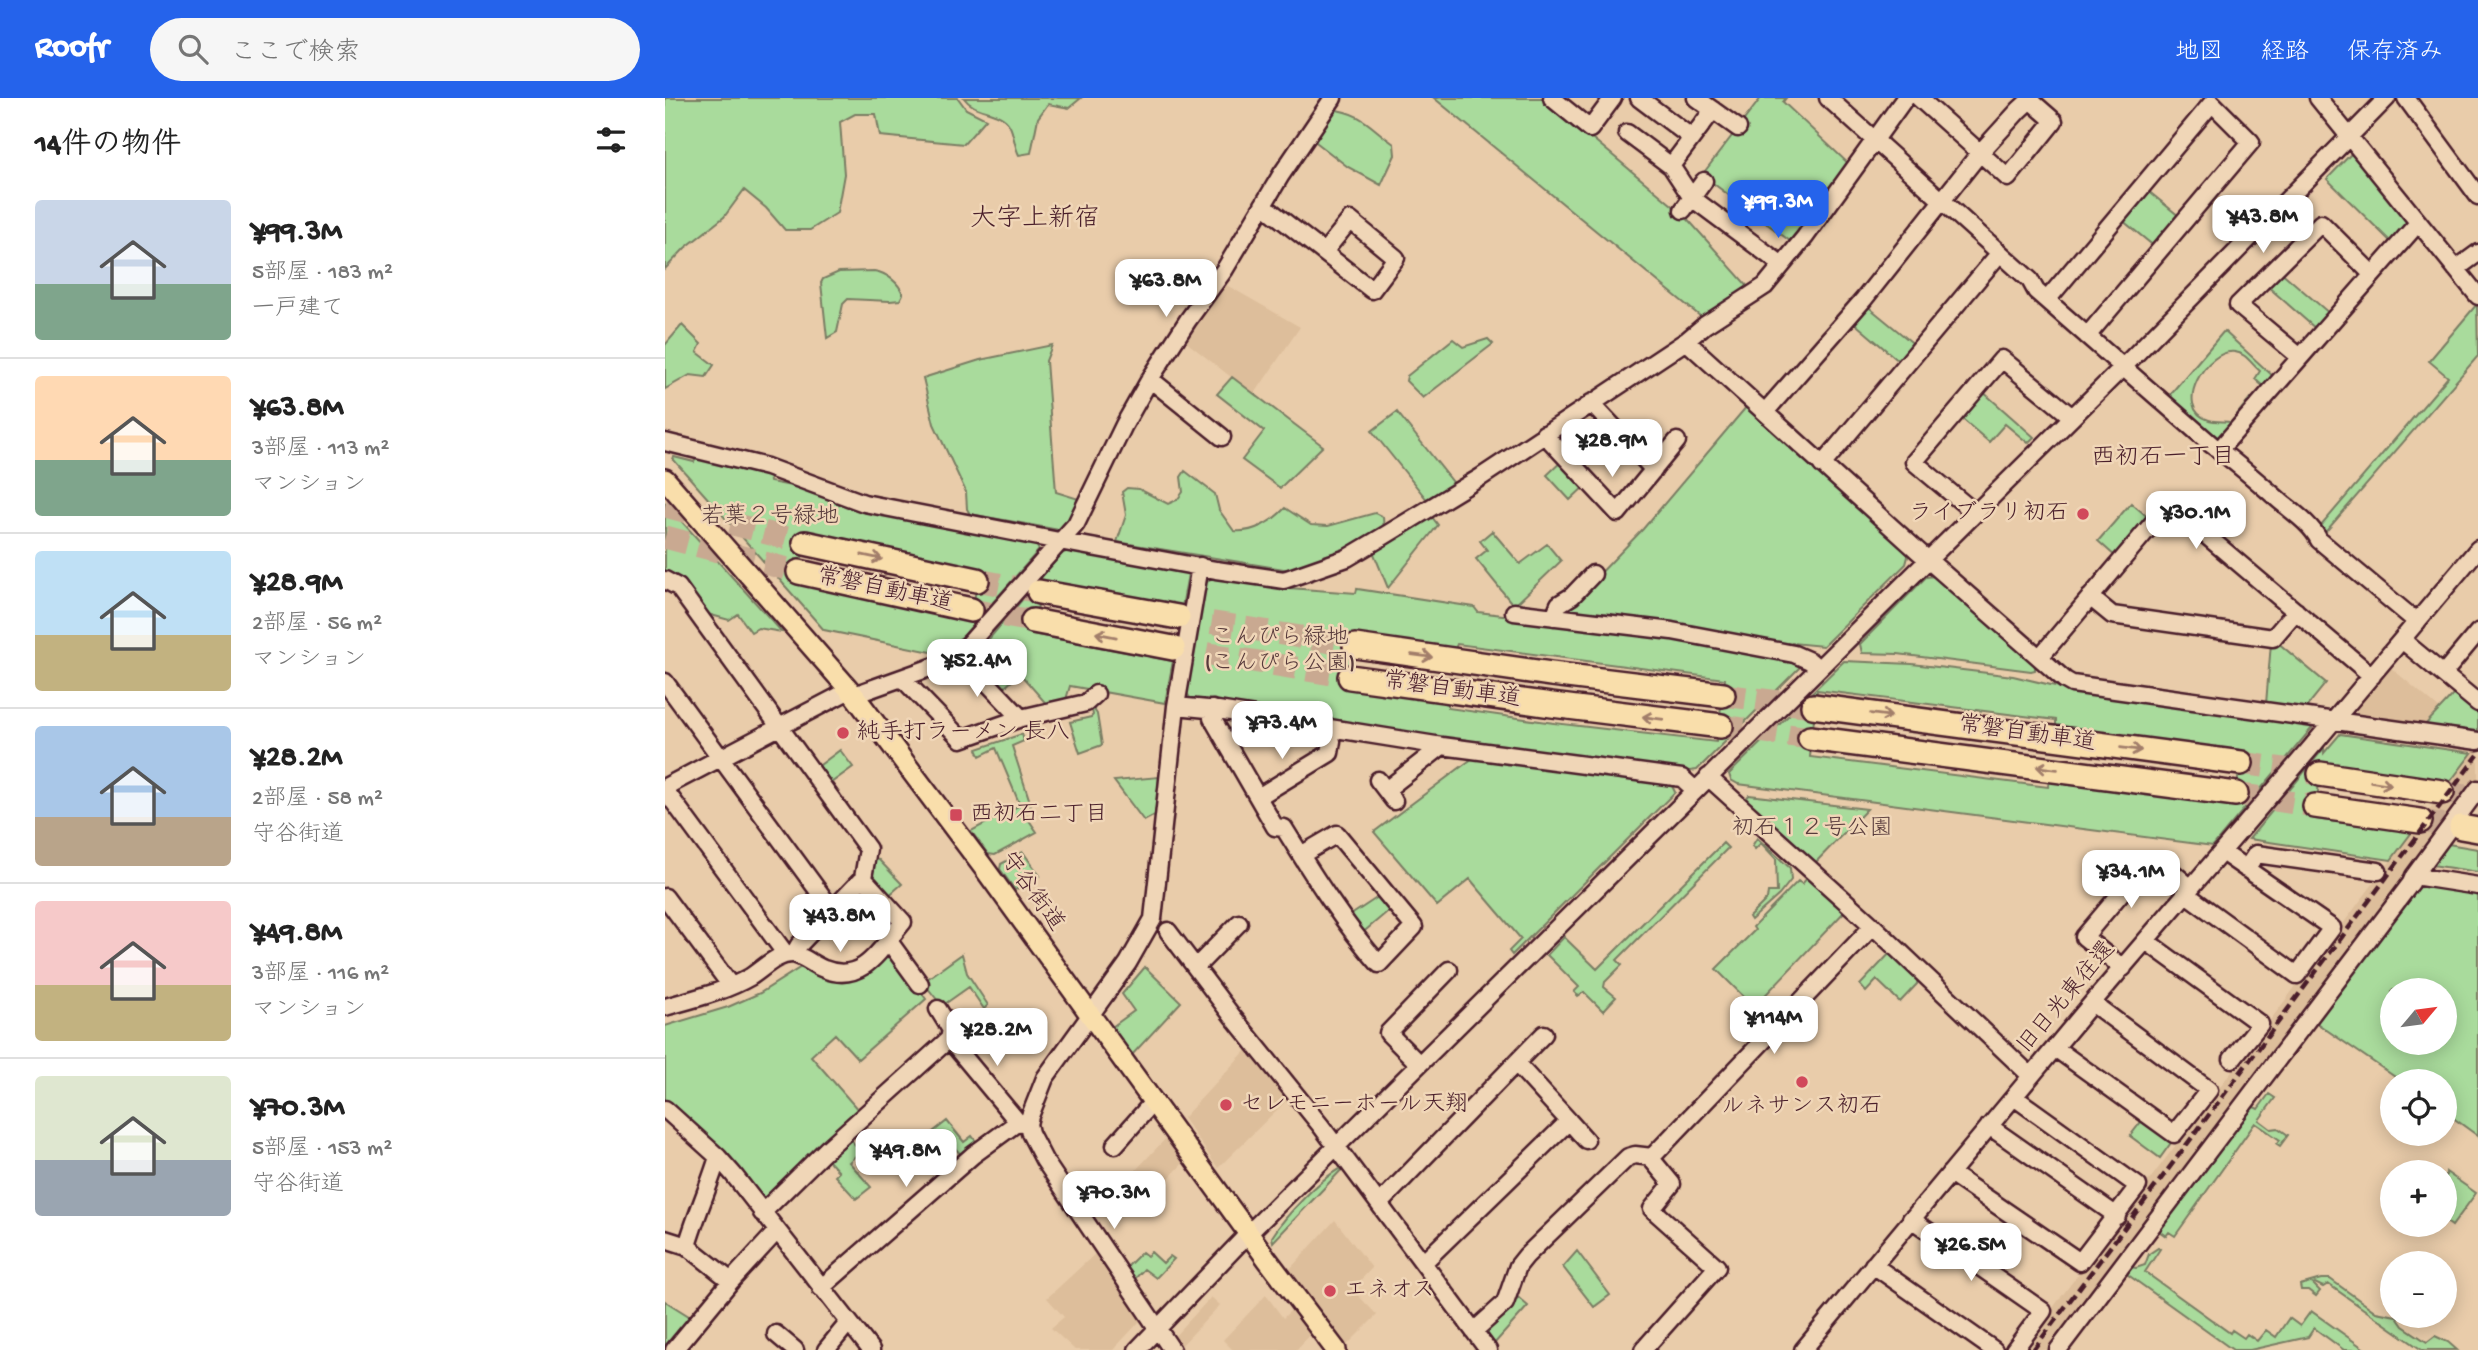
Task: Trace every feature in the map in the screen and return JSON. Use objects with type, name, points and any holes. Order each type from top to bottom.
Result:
[{"type":"highway","name":"常磐自動車道","points":[[805,543],[977,580]]},
{"type":"highway","name":"常磐自動車道","points":[[799,572],[971,610]]},
{"type":"highway","points":[[1039,592],[1178,617]]},
{"type":"highway","points":[[1033,621],[1173,648]]},
{"type":"highway","name":"常磐自動車道","points":[[1355,646],[1723,695]]},
{"type":"highway","name":"常磐自動車道","points":[[1350,677],[1721,726]]},
{"type":"highway","name":"常磐自動車道","points":[[1813,706],[2241,763]]},
{"type":"highway","name":"常磐自動車道","points":[[1810,738],[2236,794]]},
{"type":"highway","points":[[2320,774],[2442,792]]},
{"type":"highway","points":[[2315,806],[2420,821]]},
{"type":"main road","name":"守谷街道","points":[[665,479],[852,693],[984,868],[1248,1234],[1336,1350]]},
{"type":"street","points":[[863,878],[904,922],[865,966],[852,973],[823,969],[802,956],[789,953],[665,788],[778,728],[852,693],[903,679],[960,654],[1076,524],[1124,425],[1150,379],[1225,269],[1281,175],[1333,98]]},
{"type":"street","points":[[1552,98],[1590,129],[1613,98]]},
{"type":"street","points":[[1639,98],[1692,138]]},
{"type":"street","points":[[1696,98],[1738,128]]},
{"type":"street","points":[[665,442],[767,467],[864,503],[1059,541],[1284,580],[1347,558],[1481,477],[1765,286],[1875,142],[1905,98]]},
{"type":"street","points":[[1765,412],[1864,299],[1941,202],[1946,192],[1979,154],[2025,100],[2055,121],[2008,178],[1979,154],[1919,98]]},
{"type":"street","points":[[2318,98],[2478,296]]},
{"type":"street","points":[[1137,1350],[1248,1234],[2123,367],[2388,98]]},
{"type":"street","points":[[2406,98],[2478,196]]},
{"type":"street","points":[[1837,101],[1875,142],[2087,336],[2315,531],[2319,540],[2417,622]]},
{"type":"street","points":[[2047,300],[2212,103],[2251,142],[2087,336]]},
{"type":"street","points":[[1671,166],[1713,110]]},
{"type":"street","points":[[1627,133],[1671,166],[1687,204],[1782,265]]},
{"type":"street","points":[[1687,204],[1705,181]]},
{"type":"street","points":[[1263,205],[1372,290],[1396,258],[1350,220],[1324,252]]},
{"type":"street","points":[[2300,357],[2238,305],[2321,223],[2372,274]]},
{"type":"street","points":[[2219,450],[2418,223]]},
{"type":"street","points":[[2456,269],[2478,253]]},
{"type":"street","points":[[1822,465],[1999,254]]},
{"type":"street","points":[[1686,341],[2065,680],[2081,687],[2478,741]]},
{"type":"street","points":[[1975,513],[1914,462],[2002,359],[2072,417]]},
{"type":"street","points":[[1150,379],[1222,437]]},
{"type":"street","points":[[1591,402],[1654,470]]},
{"type":"street","points":[[1545,434],[1618,513],[1677,442]]},
{"type":"street","points":[[2040,657],[2169,503],[2372,676]]},
{"type":"street","name":"旧日光東往還","points":[[1803,1350],[2092,1003],[2478,549]]},
{"type":"street","points":[[821,1288],[973,1155],[1023,1123],[1045,1078],[1135,954],[1153,919],[1176,706],[1200,566]]},
{"type":"street","points":[[1554,617],[1559,604],[1573,596],[1593,574]]},
{"type":"street","points":[[665,580],[678,587],[868,849],[863,878],[789,953],[731,986],[665,1007]]},
{"type":"street","points":[[2090,597],[2112,615],[2273,638],[2296,611]]},
{"type":"street","points":[[1514,612],[1672,631],[1794,654],[1818,668]]},
{"type":"street","points":[[2443,674],[2478,632]]},
{"type":"street","points":[[2402,640],[2478,703]]},
{"type":"street","points":[[960,654],[1021,718]]},
{"type":"street","points":[[903,679],[961,739],[1021,718],[1086,703],[1096,694]]},
{"type":"street","points":[[665,682],[833,911]]},
{"type":"street","points":[[1176,706],[1213,709],[1442,746],[1682,778],[1695,790]]},
{"type":"street","points":[[1213,709],[1212,718],[1275,827],[1284,828],[1301,855],[1358,939],[1379,964],[1414,927],[1337,834],[1301,855]]},
{"type":"street","points":[[1258,797],[1330,753],[1332,741],[1322,728]]},
{"type":"street","points":[[1386,791],[1442,746]]},
{"type":"street","points":[[1708,777],[1873,926],[2031,1076]]},
{"type":"street","points":[[2058,1350],[2411,883],[2478,789]]},
{"type":"street","points":[[2123,968],[2084,937],[2143,867],[2170,870],[2188,891],[2297,975],[2332,928],[2222,852]]},
{"type":"street","points":[[2246,869],[2256,854],[2378,871]]},
{"type":"street","points":[[2414,876],[2478,886]]},
{"type":"street","points":[[665,897],[731,986]]},
{"type":"street","points":[[1196,967],[1239,923]]},
{"type":"street","points":[[1652,1157],[1873,926]]},
{"type":"street","points":[[1168,931],[1336,1147],[1488,1350]]},
{"type":"street","points":[[888,940],[920,984]]},
{"type":"street","points":[[2146,941],[2260,1024],[2232,1059]]},
{"type":"street","points":[[1419,1064],[1388,1033],[1449,970]]},
{"type":"street","points":[[2055,1048],[2174,1134],[2209,1090],[2092,1003]]},
{"type":"street","points":[[762,1213],[828,1148],[949,1038],[951,1030],[938,1009]]},
{"type":"street","points":[[1379,1204],[1544,1034]]},
{"type":"street","points":[[949,1038],[1023,1123],[1044,1160],[1172,1350]]},
{"type":"street","points":[[1516,1063],[1586,1140]]},
{"type":"street","points":[[1950,1173],[2080,1262],[2138,1186],[2014,1097]]},
{"type":"street","points":[[1115,1145],[1153,1102]]},
{"type":"street","points":[[665,1109],[717,1157],[871,1350]]},
{"type":"street","points":[[1423,1263],[1569,1121]]},
{"type":"street","points":[[1989,1126],[2117,1216]]},
{"type":"street","points":[[1473,1331],[1505,1303],[1518,1266],[1526,1256],[1628,1157],[1635,1154],[1652,1157]]},
{"type":"street","points":[[687,1246],[717,1157]]},
{"type":"street","points":[[1643,1350],[1717,1267],[1652,1209],[1672,1184],[1652,1157]]},
{"type":"street","points":[[1911,1219],[2043,1311],[2014,1350]]},
{"type":"street","points":[[674,1350],[776,1232]]},
{"type":"street","points":[[665,1239],[687,1246],[731,1281]]},
{"type":"street","points":[[1874,1265],[1993,1350]]},
{"type":"street","points":[[826,1350],[849,1322]]},
{"type":"street","points":[[776,1334],[795,1350]]},
{"type":"shaded area","points":[[1223,283],[1300,327],[1254,395],[1185,341]]},
{"type":"shaded area","points":[[2390,667],[2440,709],[2423,727],[2358,717],[2355,707]]},
{"type":"shaded area","points":[[2478,745],[2478,778],[2053,1350],[2021,1350]]},
{"type":"shaded area","points":[[1249,1047],[1290,1097],[1218,1168],[1183,1118]]},
{"type":"shaded area","points":[[1168,1136],[1185,1161],[1156,1192],[1134,1172]]},
{"type":"shaded area","points":[[1335,1220],[1372,1268],[1352,1289],[1377,1315],[1346,1346],[1289,1270]]},
{"type":"shaded area","points":[[1096,1253],[1141,1320],[1113,1350],[1075,1350],[1051,1328],[1064,1317],[1047,1298]]},
{"type":"shaded area","points":[[1266,1295],[1283,1318],[1292,1309],[1311,1334],[1296,1350],[1233,1350],[1223,1340]]},
{"type":"shaded area","points":[[1211,1297],[1220,1305],[1179,1348],[1173,1338]]},
{"type":"green space","points":[[665,98],[958,98],[966,109],[986,119],[964,144],[880,136],[876,114],[855,114],[840,122],[844,174],[837,213],[810,230],[785,230],[766,208],[744,190],[724,217],[685,248],[665,269]]},
{"type":"green space","points":[[964,98],[1081,98],[1069,108],[1048,104],[1038,118],[1031,153],[1019,155],[1007,122],[973,106]]},
{"type":"green space","points":[[1434,98],[1544,98],[1684,215],[1751,290],[1706,321]]},
{"type":"green space","points":[[1761,98],[1786,98],[1783,102],[1851,166],[1794,244],[1702,175]]},
{"type":"green space","points":[[1330,109],[1359,118],[1394,144],[1395,155],[1381,185],[1348,167],[1312,139]]},
{"type":"green space","points":[[2357,154],[2408,216],[2407,225],[2392,243],[2327,179],[2350,155]]},
{"type":"green space","points":[[2147,190],[2180,217],[2155,247],[2122,220]]},
{"type":"green space","points":[[874,271],[895,282],[903,294],[900,300],[848,299],[843,304],[837,332],[827,338],[821,283],[823,279],[839,272]]},
{"type":"green space","points":[[2280,271],[2330,314],[2316,329],[2266,285]]},
{"type":"green space","points":[[2477,304],[2478,356],[2322,536],[2320,527],[2448,377],[2429,361]]},
{"type":"green space","points":[[1866,305],[1915,345],[1900,362],[1852,321]]},
{"type":"green space","points":[[682,325],[701,344],[697,352],[714,365],[706,377],[690,375],[665,389],[665,345]]},
{"type":"green space","points":[[2224,331],[2274,377],[2265,388],[2255,379],[2260,371],[2246,357],[2235,352],[2224,353],[2204,369],[2193,392],[2193,404],[2198,413],[2209,420],[2231,422],[2250,398],[2255,398],[2219,441],[2213,441],[2167,398]]},
{"type":"green space","points":[[1453,339],[1463,347],[1488,339],[1493,344],[1423,398],[1406,381],[1407,376]]},
{"type":"green space","points":[[1052,345],[1046,361],[1056,492],[1082,500],[1071,522],[1059,530],[970,514],[966,492],[934,424],[923,378],[980,360]]},
{"type":"green space","points":[[1232,377],[1323,446],[1280,488],[1242,460],[1264,431],[1217,394]]},
{"type":"green space","points":[[1982,391],[2034,437],[2028,443],[2005,424],[1989,442],[1960,417]]},
{"type":"green space","points":[[1747,406],[1909,553],[1906,564],[1823,646],[1792,643],[1791,646],[1672,623],[1564,611],[1643,529]]},
{"type":"green space","points":[[1397,412],[1456,486],[1428,501],[1372,431]]},
{"type":"green space","name":"若葉２号緑地","points":[[674,457],[694,462],[697,457],[769,474],[770,482],[791,486],[796,483],[859,509],[1036,545],[1039,550],[964,635],[936,653],[824,630]],"holes":[[[808,531],[980,569],[970,621],[796,584]]]},
{"type":"green space","points":[[1563,460],[1586,485],[1570,500],[1547,475]]},
{"type":"green space","points":[[1185,471],[1215,494],[1219,510],[1234,531],[1262,526],[1285,508],[1311,525],[1328,526],[1375,513],[1383,517],[1384,531],[1346,553],[1296,571],[1117,542],[1126,515],[1122,492],[1127,488],[1139,489],[1168,504],[1177,500],[1183,492],[1181,477]]},
{"type":"green space","points":[[665,503],[782,632],[758,628],[751,632],[738,614],[729,620],[704,613],[665,574]]},
{"type":"green space","points":[[2131,503],[2149,518],[2116,557],[2098,541]]},
{"type":"green space","points":[[1429,513],[1438,525],[1388,588],[1372,549]]},
{"type":"green space","points":[[1492,531],[1520,564],[1547,544],[1561,561],[1514,606],[1476,559],[1487,550],[1480,541]]},
{"type":"green space","points":[[1073,549],[1188,574],[1182,607],[1043,581],[1032,634],[1173,661],[1165,703],[1070,686],[1065,703],[1049,707],[1022,676],[1017,676],[1002,690],[972,659],[1061,554]]},
{"type":"green space","name":"こんぴら緑地 (こんぴら公園)","points":[[1213,576],[1240,578],[1275,587],[1356,593],[1357,589],[1474,607],[1478,612],[1650,633],[1798,661],[1802,665],[1697,770],[1683,772],[1460,743],[1193,702],[1186,692],[1205,584]],"holes":[[[1356,635],[1455,649],[1457,644],[1725,679],[1716,742],[1448,708],[1448,701],[1349,688]]]},
{"type":"green space","points":[[1935,576],[2035,663],[2035,670],[1898,654],[1862,653],[1860,644],[1926,577]]},
{"type":"green space","points":[[2277,642],[2326,683],[2305,709],[2266,704],[2271,643]]},
{"type":"green space","points":[[1844,661],[1912,664],[2013,676],[2068,689],[2308,723],[2312,728],[2213,846],[1738,784],[1731,780],[1729,774]],"holes":[[[1817,690],[2056,720],[2056,727],[2241,752],[2235,805],[2049,780],[2048,787],[1810,757]]]},
{"type":"green space","points":[[2455,693],[2478,713],[2478,735],[2423,727]]},
{"type":"green space","points":[[1091,705],[1097,714],[1102,745],[1080,753],[1070,722],[1091,717]]},
{"type":"green space","points":[[1022,734],[1024,741],[1012,746],[1031,805],[1022,810],[1037,832],[995,855],[988,854],[971,831],[1020,805],[996,748],[980,756],[977,749]]},
{"type":"green space","points":[[2340,734],[2472,753],[2450,782],[2322,763],[2314,819],[2412,832],[2391,860],[2249,839],[2324,748],[2324,753]]},
{"type":"green space","points":[[840,750],[853,767],[828,785],[816,768]]},
{"type":"green space","points":[[1473,758],[1671,784],[1675,792],[1512,955],[1509,951],[1521,939],[1470,879],[1437,906],[1374,832]]},
{"type":"green space","points":[[1159,777],[1155,815],[1144,821],[1114,781]]},
{"type":"green space","name":"初石１２号公園","points":[[1749,795],[1867,809],[1814,864],[1744,801]]},
{"type":"green space","points":[[1757,838],[1790,868],[1791,880],[1779,895],[1751,920],[1749,917],[1767,899],[1768,892],[1777,892],[1776,859],[1761,843],[1755,849],[1752,846]]},
{"type":"green space","points":[[1723,843],[1728,848],[1617,960],[1622,965],[1605,982],[1604,987],[1616,997],[1603,1011],[1584,992],[1578,996],[1574,992],[1579,987],[1547,955],[1564,937],[1597,969]]},
{"type":"green space","points":[[2448,844],[2478,849],[2478,872],[2432,865]]},
{"type":"green space","points":[[1023,852],[1040,876],[1015,890],[1000,869],[1001,864]]},
{"type":"green space","points":[[873,859],[879,860],[902,884],[887,897],[870,877]]},
{"type":"green space","points":[[1809,876],[1847,909],[1754,1007],[1716,969],[1798,881],[1802,884]]},
{"type":"green space","points":[[2418,885],[2478,894],[2478,1136],[2457,1121],[2457,1069],[2384,1069],[2315,1022]]},
{"type":"green space","points":[[1381,895],[1392,908],[1360,935],[1348,917]]},
{"type":"green space","points":[[888,946],[926,999],[858,1059],[835,1034],[811,1056],[859,1111],[762,1204],[665,1102],[665,1026],[728,1007],[760,993],[806,964],[832,976]]},
{"type":"green space","points":[[1892,951],[1918,976],[1917,984],[1900,1002],[1877,980],[1866,992],[1860,985]]},
{"type":"green space","points":[[962,954],[967,973],[988,1005],[984,1009],[969,987],[942,1006],[923,982]]},
{"type":"green space","points":[[1145,967],[1181,1002],[1132,1055],[1112,1027],[1134,1011],[1122,994]]},
{"type":"green space","points":[[2269,1094],[2275,1098],[2259,1120],[2271,1129],[2278,1128],[2288,1135],[2280,1146],[2277,1144],[2280,1140],[2255,1123],[2175,1236],[2169,1232],[2166,1236],[2159,1231],[2252,1106],[2258,1109]]},
{"type":"green space","points":[[2144,1118],[2173,1140],[2160,1158],[2130,1136]]},
{"type":"green space","points":[[947,1121],[964,1142],[972,1136],[978,1144],[963,1157],[955,1148],[950,1152],[933,1132]]},
{"type":"green space","points":[[848,1137],[861,1151],[849,1162],[871,1187],[856,1199],[835,1176],[839,1172],[827,1156]]},
{"type":"green space","points":[[1345,1166],[1273,1242],[1272,1237],[1278,1228],[1305,1197],[1326,1178]]},
{"type":"green space","points":[[2457,1180],[2476,1193],[2457,1219]]},
{"type":"green space","points":[[2160,1249],[2145,1272],[2230,1333],[2232,1330],[2244,1338],[2247,1334],[2257,1341],[2266,1330],[2276,1337],[2289,1318],[2300,1326],[2311,1311],[2366,1350],[2344,1350],[2314,1328],[2308,1337],[2250,1350],[2233,1350],[2124,1272],[2131,1267],[2145,1265],[2149,1254]]},
{"type":"green space","points":[[1577,1251],[1610,1295],[1594,1307],[1563,1267]]},
{"type":"green space","points":[[1142,1252],[1147,1256],[1151,1252],[1163,1263],[1170,1256],[1174,1259],[1156,1278],[1144,1269],[1133,1281],[1125,1269]]},
{"type":"green space","points":[[2330,1279],[2380,1313],[2380,1321],[2328,1284],[2323,1287],[2313,1284],[2320,1291],[2316,1296],[2308,1290],[2301,1290],[2300,1285]]},
{"type":"green space","points":[[1513,1293],[1528,1306],[1494,1344],[1485,1334],[1488,1324]]},
{"type":"green space","points":[[665,1301],[692,1318],[666,1350],[665,1350]]},
{"type":"green space","points":[[2391,1328],[2406,1328],[2427,1342],[2435,1336],[2457,1350],[2422,1350]]},
{"type":"tunnel","points":[[665,506],[805,543]]},
{"type":"tunnel","points":[[665,537],[799,572]]},
{"type":"tunnel","points":[[977,580],[1039,592]]},
{"type":"tunnel","points":[[971,610],[1033,621]]},
{"type":"tunnel","points":[[1178,617],[1355,646]]},
{"type":"tunnel","points":[[1173,648],[1350,677]]},
{"type":"tunnel","points":[[1723,695],[1813,706]]},
{"type":"tunnel","points":[[1721,726],[1810,738]]},
{"type":"tunnel","points":[[2241,763],[2320,774]]},
{"type":"tunnel","points":[[2442,792],[2478,798]]},
{"type":"tunnel","points":[[2236,794],[2315,806]]},
{"type":"tunnel","points":[[2420,821],[2461,827]]},
{"type":"railway","points":[[2033,1350],[2478,755]]},
{"type":"place","name":"ライブラリ初石","points":[[2083,514]]},
{"type":"place","name":"純手打ラーメン 長八","points":[[843,733]]},
{"type":"place","name":"西初石二丁目","points":[[956,815]]},
{"type":"place","name":"ルネサンス初石","points":[[1802,1082]]},
{"type":"place","name":"セレモニーホール天翔","points":[[1226,1105]]},
{"type":"place","name":"エネオス","points":[[1330,1291]]},
{"type":"district","name":"大字上新宿","points":[[1035,220]]},
{"type":"district","name":"西初石一丁目","points":[[2163,458]]}]
